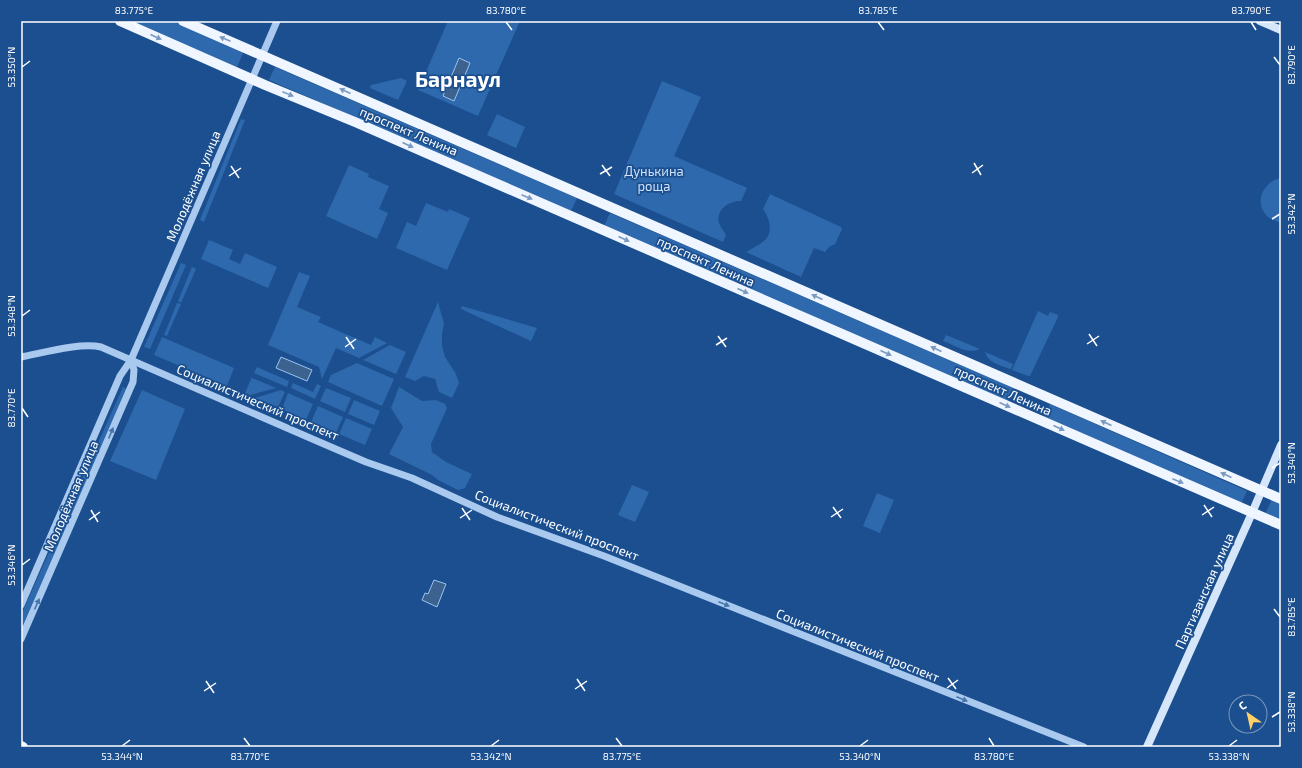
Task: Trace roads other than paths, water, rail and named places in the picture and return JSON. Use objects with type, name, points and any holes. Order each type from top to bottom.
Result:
[{"type":"main road","name":"проспект Ленина","points":[[120,21],[1281,525]]},
{"type":"main road","name":"проспект Ленина","points":[[182,21],[1281,498]]},
{"type":"main road","points":[[1260,21],[1281,30]]},
{"type":"main road","name":"Партизанская улица","points":[[1147,747],[1281,445]]},
{"type":"street","name":"Молодёжная улица","points":[[21,605],[120,376],[131,360],[277,21]]},
{"type":"street","name":"Социалистический проспект","points":[[21,357],[93,345],[366,462],[412,478],[497,517],[604,556],[1084,747]]},
{"type":"street","name":"Молодёжная улица","points":[[21,639],[133,382],[134,370],[131,360]]},
{"type":"district","name":"Барнаул","points":[[458,78]]},
{"type":"park label","name":"Дунькина роща","points":[[654,178]]}]
